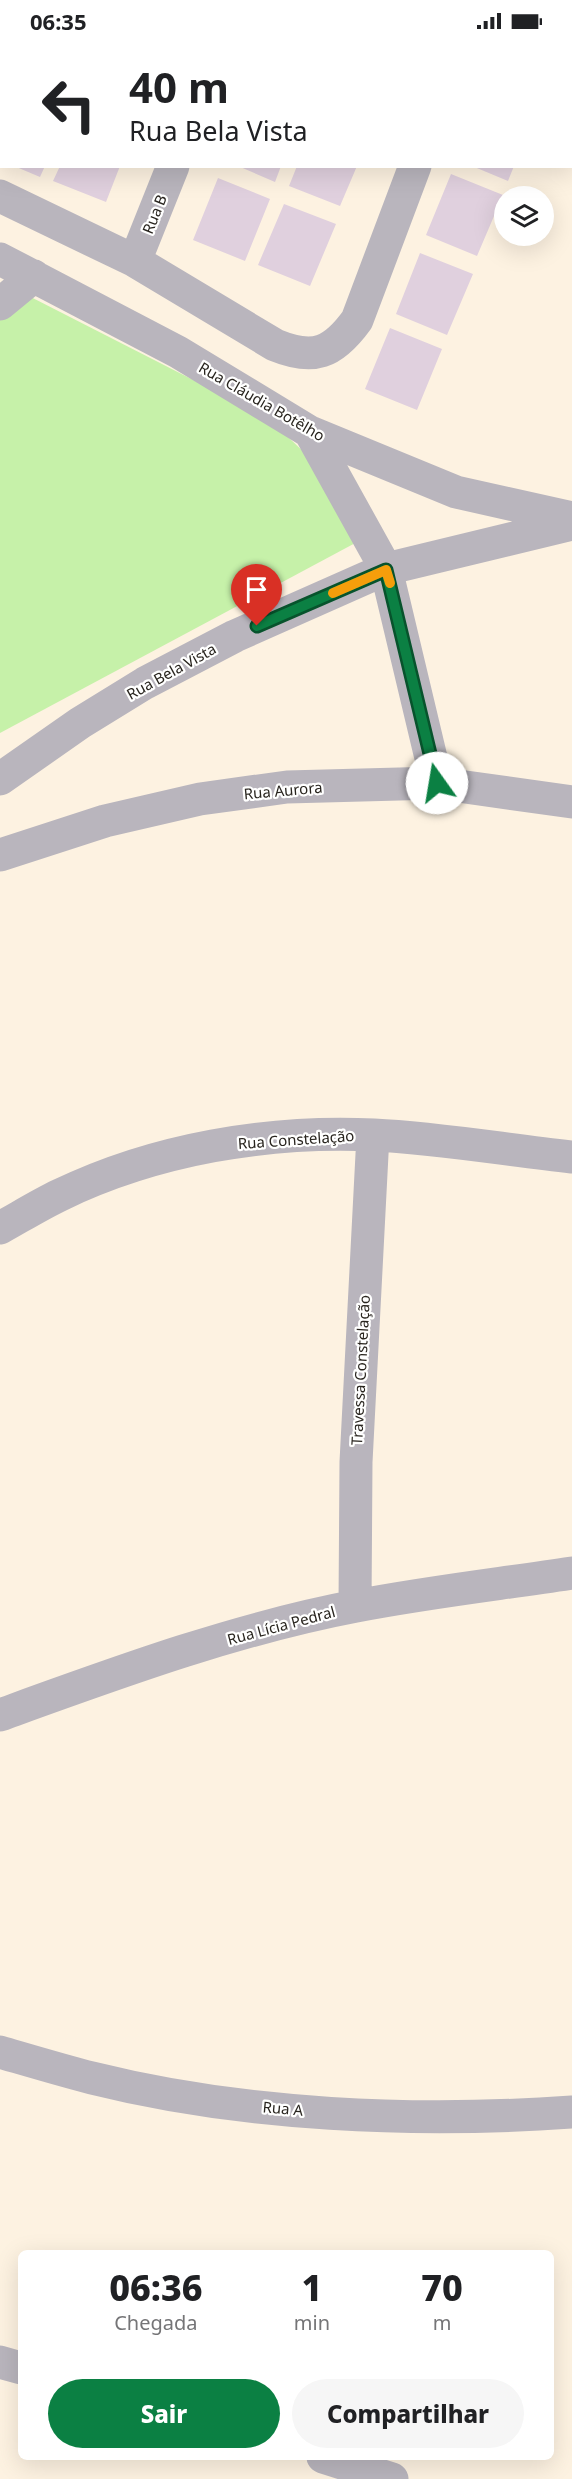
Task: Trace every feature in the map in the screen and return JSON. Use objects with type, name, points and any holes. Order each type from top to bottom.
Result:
[{"type":"street","name":"Rua B","points":[[135,261],[172,168]]},
{"type":"street","points":[[0,196],[135,261],[275,345],[290,351],[309,353],[326,350],[341,342],[357,320],[411,175]]},
{"type":"street","name":"Rua Cláudia Botêlho","points":[[0,260],[178,352],[310,432],[456,492],[572,518]]},
{"type":"street","points":[[0,304],[34,276]]},
{"type":"street","points":[[310,432],[386,570],[437,783]]},
{"type":"street","name":"Rua Bela Vista","points":[[0,779],[80,723],[145,683],[235,636],[386,570],[572,524]]},
{"type":"street","name":"Rua Aurora","points":[[0,855],[105,821],[200,799],[287,787],[437,783],[572,802]]},
{"type":"street","name":"Rua Constelação","points":[[0,1228],[61,1195],[150,1162],[214,1146],[266,1138],[373,1135],[572,1157]]},
{"type":"street","name":"Travessa Constelação","points":[[355,1606],[356,1462],[373,1135]]},
{"type":"street","name":"Rua Lícia Pedral","points":[[0,1715],[112,1674],[256,1630],[355,1606],[572,1573]]},
{"type":"street","name":"Rua A","points":[[0,2052],[94,2078],[227,2103],[364,2116],[498,2117],[572,2112]]},
{"type":"street","points":[[0,2362],[18,2367]]},
{"type":"street","points":[[332,2460],[392,2479]]},
{"type":"green space","points":[[21,292],[268,418],[307,455],[359,541],[0,733],[0,316]]},
{"type":"building","points":[[19,168],[44,168],[40,177]]},
{"type":"building","points":[[59,168],[119,168],[106,202],[53,181]]},
{"type":"building","points":[[243,168],[280,168],[275,182]]},
{"type":"building","points":[[296,168],[356,168],[340,206],[289,186]]},
{"type":"building","points":[[477,168],[513,168],[508,181]]},
{"type":"building","points":[[451,174],[494,191],[494,216],[477,256],[426,235]]},
{"type":"building","points":[[218,178],[270,199],[245,261],[193,240]]},
{"type":"building","points":[[284,204],[336,224],[310,286],[258,265]]},
{"type":"building","points":[[420,253],[473,274],[447,335],[396,314]]},
{"type":"building","points":[[390,328],[442,349],[417,410],[365,389]]},
{"type":"slow traffic","points":[[333,593],[386,570],[390,583]]},
{"type":"route","points":[[257,626],[386,570],[437,783]]}]
